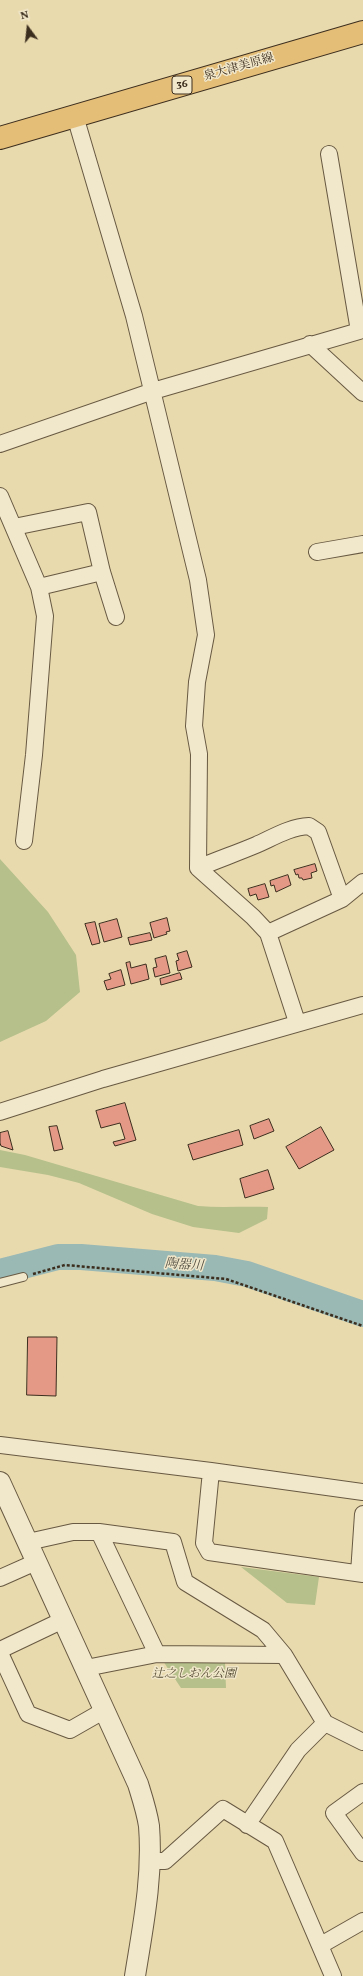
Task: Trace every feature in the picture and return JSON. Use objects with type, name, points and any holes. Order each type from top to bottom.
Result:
[{"type":"main road","name":"泉大津美原線","points":[[0,138],[363,32]]},
{"type":"street","points":[[75,116],[134,316],[198,580],[206,635],[197,682],[194,726],[199,754],[198,868],[253,917],[268,933],[297,1022]]},
{"type":"street","points":[[0,444],[153,391],[361,330],[329,154]]},
{"type":"street","points":[[310,344],[363,393]]},
{"type":"street","points":[[0,496],[39,587],[45,616],[34,755],[24,841]]},
{"type":"street","points":[[14,527],[88,512],[102,572],[116,617]]},
{"type":"street","points":[[317,552],[363,544]]},
{"type":"street","points":[[39,587],[102,572]]},
{"type":"street","points":[[198,868],[257,845],[278,834],[299,827],[309,826],[318,832],[342,899]]},
{"type":"street","points":[[268,933],[342,899],[363,882]]},
{"type":"street","points":[[0,1112],[103,1079],[297,1022],[363,1005]]},
{"type":"street","points":[[0,1445],[211,1471],[363,1492]]},
{"type":"street","points":[[211,1471],[204,1543],[209,1552],[361,1573],[363,1514]]},
{"type":"street","points":[[0,1482],[4,1505],[28,1542],[138,1784],[148,1824],[150,1861],[147,1900],[135,1976]]},
{"type":"street","points":[[28,1542],[73,1532],[99,1532],[174,1542],[185,1582],[263,1630],[284,1655],[325,1723],[363,1742]]},
{"type":"street","points":[[99,1532],[157,1654]]},
{"type":"street","points":[[0,1578],[36,1562]]},
{"type":"street","points":[[0,1650],[63,1620]]},
{"type":"street","points":[[0,1653],[28,1714],[70,1730],[105,1710]]},
{"type":"street","points":[[86,1668],[157,1654],[284,1655]]},
{"type":"street","points":[[247,1825],[298,1750],[325,1723]]},
{"type":"street","points":[[363,1792],[334,1813],[363,1853]]},
{"type":"street","points":[[150,1861],[165,1861],[223,1809],[275,1841],[321,1945],[333,1976]]},
{"type":"street","points":[[321,1945],[363,1921]]},
{"type":"lane","points":[[0,1283],[23,1277]]},
{"type":"path","points":[[23,1277],[65,1265],[226,1279],[363,1326]]},
{"type":"green space","points":[[0,859],[48,912],[76,955],[80,992],[46,1021],[0,1042]]},
{"type":"green space","points":[[0,1150],[25,1155],[198,1206],[268,1207],[267,1219],[239,1233],[193,1227],[152,1214],[79,1183],[48,1175],[0,1167]]},
{"type":"green space","points":[[241,1567],[319,1577],[315,1605],[287,1603]]},
{"type":"green space","name":"辻之しおん公園","points":[[163,1661],[225,1662],[226,1688],[181,1688]]},
{"type":"building","points":[[315,864],[317,871],[311,873],[312,878],[303,880],[302,878],[299,878],[298,874],[296,875],[294,870]]},
{"type":"building","points":[[288,875],[291,885],[276,892],[274,885],[271,886],[270,881]]},
{"type":"building","points":[[265,884],[269,897],[258,900],[256,894],[250,896],[248,889]]},
{"type":"building","points":[[167,918],[170,931],[166,932],[167,934],[154,938],[150,923]]},
{"type":"building","points":[[117,919],[122,937],[104,942],[99,924]]},
{"type":"building","points":[[95,922],[100,943],[92,945],[85,924]]},
{"type":"building","points":[[150,933],[152,940],[130,945],[128,938]]},
{"type":"building","points":[[187,951],[192,967],[178,971],[176,961],[179,960],[177,954]]},
{"type":"building","points":[[166,956],[170,973],[155,977],[153,968],[157,967],[155,959]]},
{"type":"building","points":[[130,962],[131,968],[146,964],[149,979],[131,984],[126,963]]},
{"type":"building","points":[[121,970],[125,985],[107,990],[104,981],[111,979],[109,974]]},
{"type":"building","points":[[180,973],[182,979],[161,985],[160,979]]},
{"type":"building","points":[[125,1103],[136,1140],[115,1146],[113,1142],[125,1139],[120,1123],[101,1128],[96,1111]]},
{"type":"building","points":[[269,1119],[274,1131],[254,1139],[250,1126]]},
{"type":"building","points":[[57,1126],[63,1149],[54,1151],[49,1127]]},
{"type":"building","points":[[321,1127],[334,1150],[299,1169],[286,1147]]},
{"type":"building","points":[[239,1130],[243,1145],[193,1160],[188,1145]]},
{"type":"building","points":[[8,1131],[13,1150],[1,1146],[0,1143],[0,1133]]},
{"type":"building","points":[[268,1170],[274,1189],[245,1198],[240,1179]]},
{"type":"building","points":[[28,1337],[57,1337],[56,1396],[27,1395]]},
{"type":"waterway","name":"陶器川","points":[[0,1272],[58,1257],[81,1257],[215,1268],[247,1274],[363,1314]]}]
